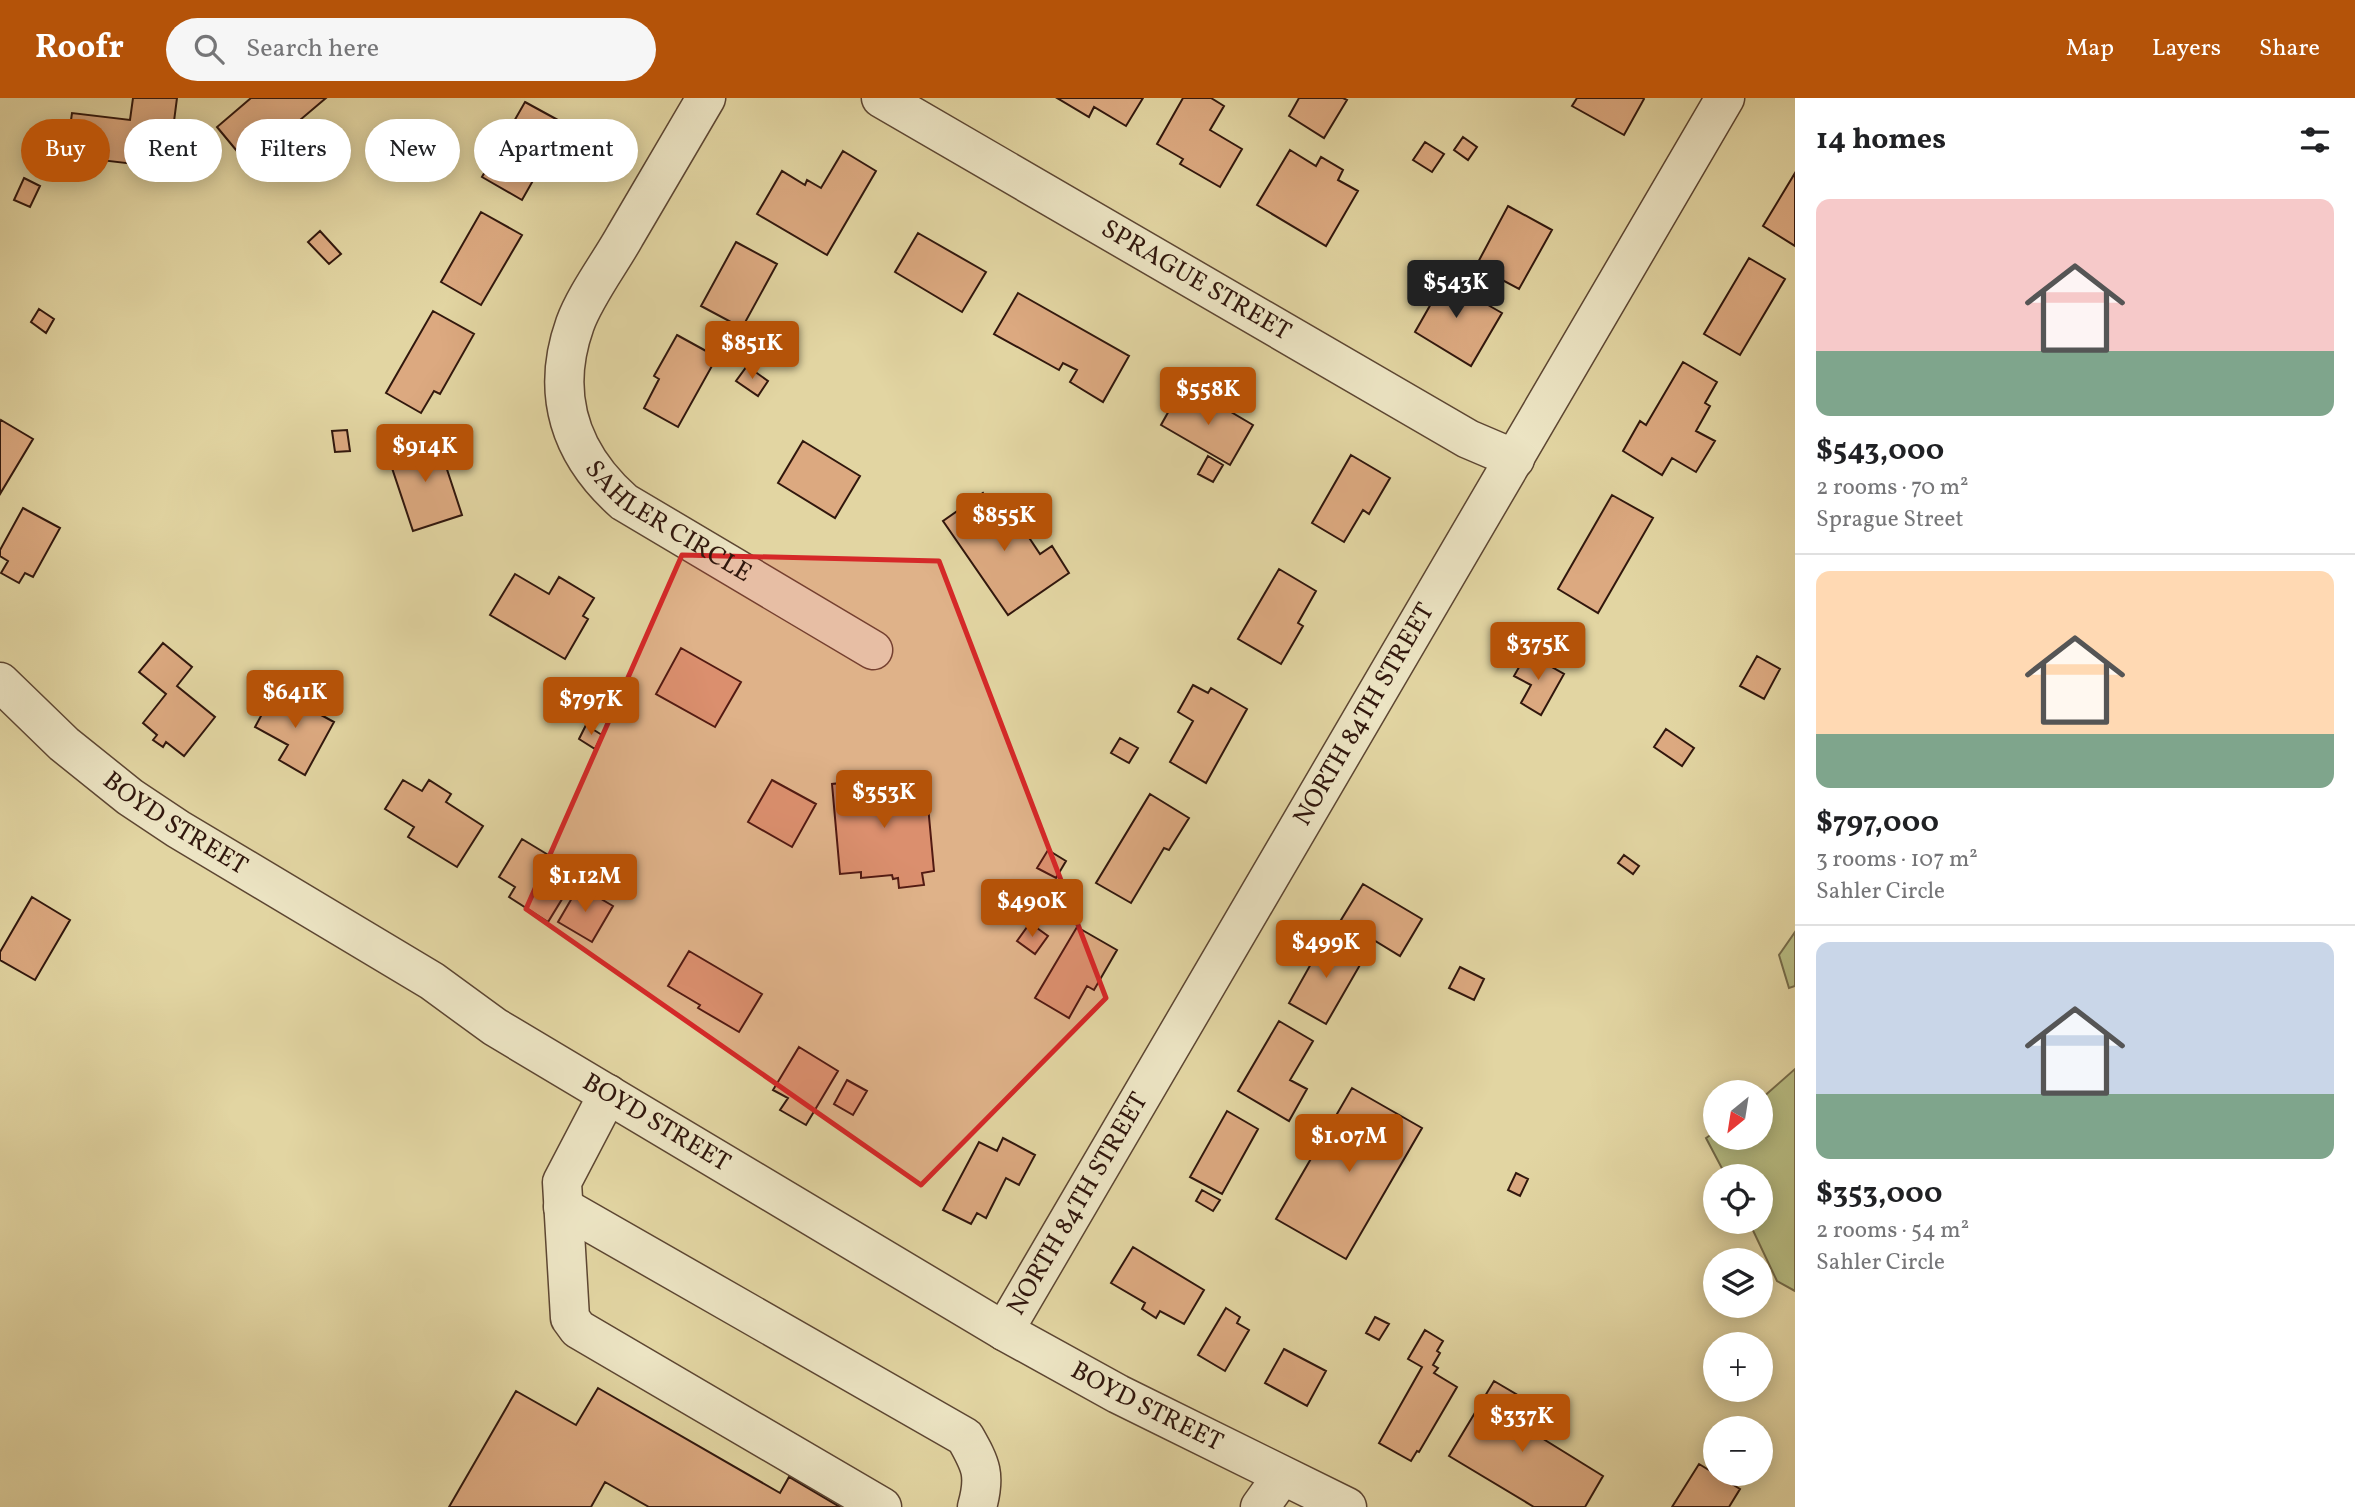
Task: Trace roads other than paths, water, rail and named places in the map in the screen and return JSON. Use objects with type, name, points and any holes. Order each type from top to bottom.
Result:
[{"type":"street","name":"SAHLER CIRCLE","points":[[706,98],[575,326],[565,362],[567,413],[576,442],[587,463],[606,486],[638,512],[873,650]]},
{"type":"street","name":"SPRAGUE STREET","points":[[881,98],[1468,439],[1515,458]]},
{"type":"street","name":"NORTH 84TH STREET","points":[[1004,1331],[1725,98]]},
{"type":"street","name":"BOYD STREET","points":[[0,682],[64,744],[130,797],[178,829],[432,981],[495,1027],[1004,1331],[1118,1394],[1347,1507]]},
{"type":"street","points":[[608,1094],[562,1182],[570,1318],[578,1329],[882,1507]]},
{"type":"street","points":[[563,1207],[965,1437],[981,1464],[983,1487],[977,1507]]},
{"type":"street","points":[[1260,1507],[1282,1476]]}]
